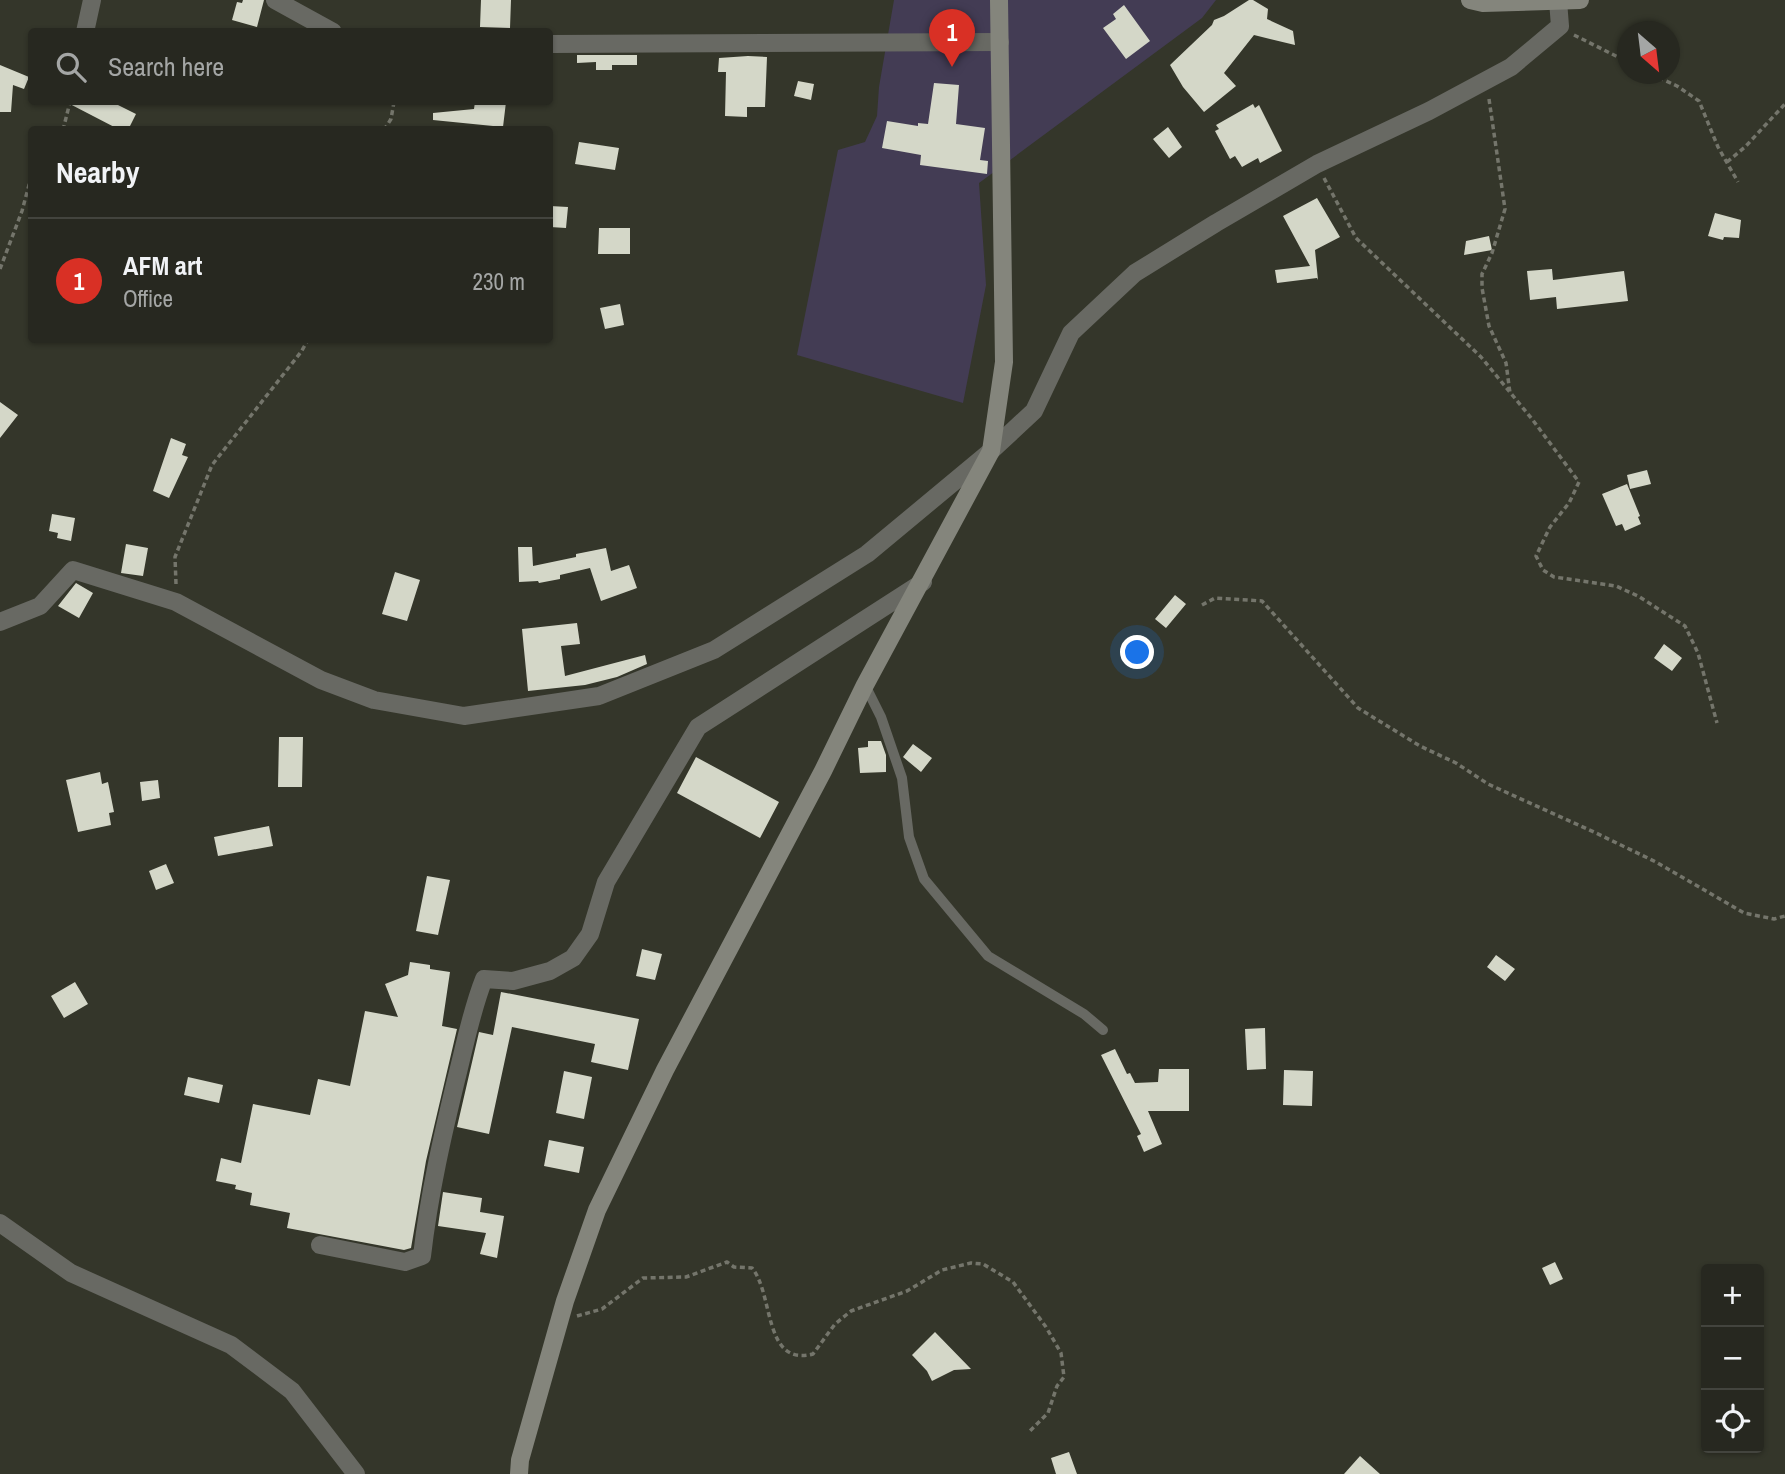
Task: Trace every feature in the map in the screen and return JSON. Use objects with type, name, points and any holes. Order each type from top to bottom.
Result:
[{"type":"main road","points":[[519,1474],[520,1460],[561,1315],[597,1210],[665,1070],[823,771],[865,685],[923,582],[991,451],[1004,362],[999,0]]},
{"type":"main road","points":[[1470,0],[1483,3],[1580,0]]},
{"type":"street","points":[[86,28],[92,0]]},
{"type":"street","points":[[275,0],[326,28]]},
{"type":"street","points":[[0,622],[40,606],[73,570],[176,602],[321,681],[374,700],[464,716],[599,696],[714,650],[867,554],[991,451],[1034,411],[1071,333],[1135,273],[1317,164],[1429,111],[1511,66],[1560,26],[1559,1]]},
{"type":"street","points":[[553,44],[1000,42]]},
{"type":"street","points":[[320,1245],[405,1262],[422,1256],[428,1205],[449,1111],[484,979],[513,981],[550,971],[573,958],[590,934],[606,883],[698,727],[923,582]]},
{"type":"street","points":[[0,1223],[71,1273],[231,1345],[292,1391],[356,1474]]},
{"type":"lane","points":[[865,685],[881,717],[902,778],[909,837],[924,879],[988,956],[1073,1007],[1103,1030]]},
{"type":"path","points":[[1560,26],[1617,57]]},
{"type":"path","points":[[1487,80],[1505,209],[1492,253],[1482,274],[1482,288],[1489,326],[1506,363],[1510,393]]},
{"type":"path","points":[[1669,84],[1699,101],[1738,182]]},
{"type":"path","points":[[1727,162],[1785,104]]},
{"type":"path","points":[[64,126],[69,105]]},
{"type":"path","points":[[387,126],[393,105]]},
{"type":"path","points":[[1317,164],[1356,239],[1480,357],[1579,482],[1569,503],[1550,527],[1536,556],[1543,570],[1554,577],[1616,586],[1638,596],[1685,626],[1698,653],[1717,723]]},
{"type":"path","points":[[0,269],[28,189]]},
{"type":"path","points":[[176,602],[175,556],[212,465],[307,343]]},
{"type":"path","points":[[1202,605],[1215,598],[1262,601],[1358,708],[1420,746],[1456,763],[1488,784],[1656,862],[1744,913],[1774,919],[1785,916]]},
{"type":"path","points":[[561,1315],[581,1316],[602,1309],[643,1278],[686,1277],[727,1262],[734,1267],[752,1268],[760,1278],[776,1337],[784,1351],[800,1357],[813,1354],[835,1324],[851,1311],[907,1291],[942,1270],[971,1263],[983,1264],[1013,1282],[1046,1327],[1060,1353],[1064,1377],[1056,1387],[1048,1413],[1028,1433]]},
{"type":"shaded area","points":[[894,0],[1216,0],[1202,18],[979,183],[986,285],[963,403],[797,355],[838,150],[865,142],[877,116],[879,87]]},
{"type":"building","points":[[243,0],[264,0],[257,27],[232,20],[237,2],[242,3]]},
{"type":"building","points":[[481,0],[511,0],[510,28],[480,27]]},
{"type":"building","points":[[1249,0],[1268,9],[1267,19],[1293,31],[1295,45],[1254,35],[1224,73],[1236,86],[1204,112],[1183,87],[1170,65],[1214,20]]},
{"type":"building","points":[[1124,5],[1150,41],[1126,59],[1103,28],[1116,19],[1113,14]]},
{"type":"building","points":[[577,55],[637,55],[637,65],[612,65],[612,70],[596,70],[596,62],[577,63]]},
{"type":"building","points":[[767,57],[765,107],[747,107],[747,117],[725,116],[726,72],[718,72],[719,58]]},
{"type":"building","points":[[0,65],[28,77],[28,79],[24,89],[13,85],[11,112],[0,112]]},
{"type":"building","points":[[798,81],[814,84],[811,100],[794,96]]},
{"type":"building","points":[[934,83],[959,85],[956,124],[985,128],[980,160],[988,161],[987,174],[920,165],[921,155],[882,148],[887,121],[918,126],[918,123],[928,124]]},
{"type":"building","points":[[1253,104],[1255,108],[1259,105],[1282,151],[1260,163],[1258,158],[1242,167],[1235,156],[1230,159],[1215,131],[1219,129],[1216,125]]},
{"type":"building","points":[[72,105],[118,105],[136,114],[130,126],[112,126]]},
{"type":"building","points":[[475,105],[506,105],[503,126],[433,120],[433,113],[474,109]]},
{"type":"building","points":[[1168,127],[1182,147],[1169,158],[1153,139]]},
{"type":"building","points":[[579,142],[619,148],[615,170],[575,164]]},
{"type":"building","points":[[1317,198],[1340,237],[1315,250],[1318,280],[1277,283],[1275,270],[1310,266],[1283,216]]},
{"type":"building","points":[[553,206],[568,207],[566,228],[553,227]]},
{"type":"building","points":[[1715,213],[1741,220],[1739,238],[1724,237],[1723,240],[1708,236]]},
{"type":"building","points":[[599,228],[630,228],[630,254],[598,254]]},
{"type":"building","points":[[1489,236],[1492,250],[1464,255],[1466,241]]},
{"type":"building","points":[[1552,269],[1553,280],[1624,271],[1628,301],[1557,309],[1556,297],[1530,300],[1527,271]]},
{"type":"building","points":[[620,304],[624,325],[605,329],[600,308]]},
{"type":"building","points":[[0,402],[18,415],[0,438]]},
{"type":"building","points":[[171,438],[186,444],[182,455],[188,457],[169,498],[153,491]]},
{"type":"building","points":[[1647,470],[1651,484],[1630,489],[1627,475]]},
{"type":"building","points":[[1627,484],[1641,524],[1625,531],[1622,524],[1616,526],[1602,494]]},
{"type":"building","points":[[52,514],[75,518],[71,541],[57,538],[58,533],[49,531]]},
{"type":"building","points":[[126,544],[148,548],[143,576],[121,573]]},
{"type":"building","points":[[518,547],[532,547],[533,566],[606,548],[611,571],[629,565],[637,588],[601,601],[590,568],[560,575],[560,579],[539,583],[519,582]]},
{"type":"building","points":[[395,572],[420,580],[407,621],[382,614]]},
{"type":"building","points":[[76,583],[93,593],[79,618],[58,606]]},
{"type":"building","points":[[1175,595],[1186,604],[1166,628],[1155,619]]},
{"type":"building","points":[[577,623],[580,644],[561,646],[565,676],[645,655],[647,664],[617,677],[585,685],[528,691],[522,629]]},
{"type":"building","points":[[1664,644],[1682,658],[1672,671],[1654,658]]},
{"type":"building","points":[[279,737],[303,737],[302,787],[278,787]]},
{"type":"building","points":[[868,741],[881,741],[886,755],[886,772],[860,773],[858,748],[868,747]]},
{"type":"building","points":[[913,744],[932,758],[921,772],[903,757]]},
{"type":"building","points":[[696,757],[779,802],[760,838],[677,793]]},
{"type":"building","points":[[100,772],[102,784],[108,782],[114,812],[109,813],[111,825],[78,832],[66,780]]},
{"type":"building","points":[[158,780],[160,798],[142,801],[140,782]]},
{"type":"building","points":[[269,826],[273,846],[218,856],[214,837]]},
{"type":"building","points":[[166,864],[174,883],[156,890],[149,871]]},
{"type":"building","points":[[427,876],[450,880],[438,935],[416,931]]},
{"type":"building","points":[[642,949],[662,954],[655,980],[636,976]]},
{"type":"building","points":[[1496,955],[1515,969],[1505,981],[1487,967]]},
{"type":"building","points":[[410,962],[450,972],[442,1026],[457,1029],[426,1161],[411,1248],[404,1250],[287,1228],[290,1213],[250,1205],[252,1193],[235,1189],[236,1185],[216,1181],[221,1158],[241,1163],[253,1104],[310,1115],[318,1079],[350,1086],[365,1011],[398,1017],[385,984],[408,975]]},
{"type":"building","points":[[75,982],[88,1004],[64,1018],[51,996]]},
{"type":"building","points":[[501,992],[639,1019],[628,1070],[591,1062],[595,1044],[512,1027],[489,1134],[457,1127],[479,1032],[493,1035]]},
{"type":"building","points":[[1265,1028],[1266,1069],[1247,1070],[1245,1029]]},
{"type":"building","points":[[1115,1049],[1127,1074],[1130,1073],[1135,1083],[1158,1082],[1159,1069],[1189,1069],[1189,1111],[1148,1111],[1162,1144],[1144,1152],[1137,1136],[1141,1134],[1101,1055]]},
{"type":"building","points":[[1284,1070],[1313,1071],[1312,1106],[1283,1105]]},
{"type":"building","points":[[564,1071],[592,1077],[584,1119],[556,1113]]},
{"type":"building","points":[[188,1077],[223,1085],[219,1103],[184,1095]]},
{"type":"building","points":[[549,1140],[584,1147],[579,1173],[544,1166]]},
{"type":"building","points":[[443,1192],[482,1198],[480,1212],[504,1216],[497,1258],[480,1254],[486,1233],[438,1226]]},
{"type":"building","points":[[1555,1262],[1563,1279],[1550,1285],[1542,1268]]},
{"type":"building","points":[[935,1332],[971,1369],[954,1370],[932,1381],[927,1371],[912,1355]]},
{"type":"building","points":[[1069,1452],[1077,1474],[1056,1474],[1051,1458]]},
{"type":"building","points":[[1360,1456],[1380,1474],[1344,1474]]},
{"type":"place","name":"AFM art","points":[[952,67]]}]
